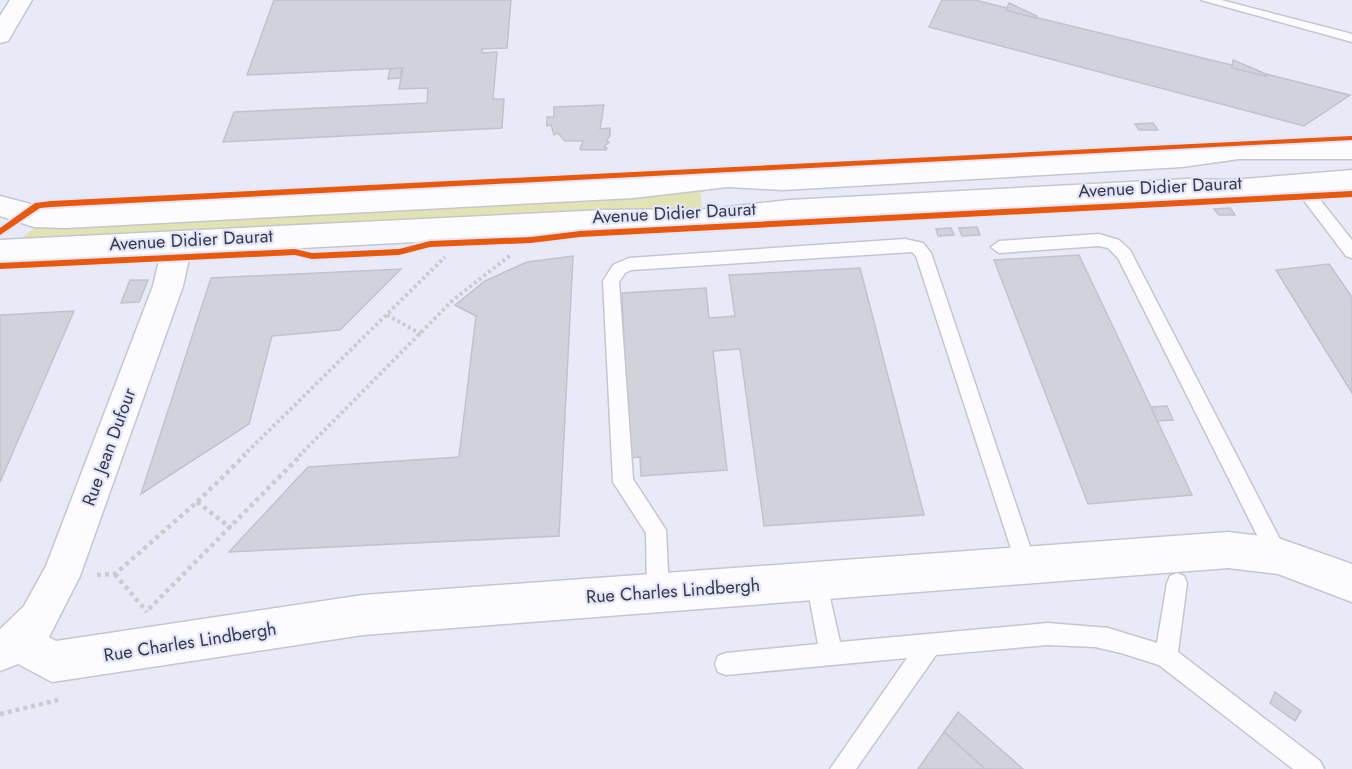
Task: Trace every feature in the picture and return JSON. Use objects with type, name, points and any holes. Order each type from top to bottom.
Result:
[{"type":"street","points":[[0,36],[21,0]]},
{"type":"street","name":"Avenue Didier Daurat","points":[[0,206],[34,216],[66,217],[633,188],[728,177],[783,180],[1170,159],[1239,150],[1352,150]]},
{"type":"street","name":"Avenue Didier Daurat","points":[[0,251],[177,244],[603,221],[710,220],[789,210],[1188,189],[1232,190],[1352,180]]},
{"type":"street","points":[[0,189],[0,201]]},
{"type":"street","name":"Rue Jean Dufour","points":[[10,646],[38,620],[61,576],[168,286],[177,244]]},
{"type":"street","name":"Rue Charles Lindbergh","points":[[10,646],[52,662],[363,615],[1228,550],[1278,556],[1352,583]]},
{"type":"lane","points":[[1207,0],[1352,38]]},
{"type":"lane","points":[[1301,186],[1352,252]]},
{"type":"lane","points":[[999,247],[1099,240],[1113,244],[1124,254],[1278,556]]},
{"type":"lane","points":[[658,592],[656,530],[623,482],[611,281],[619,269],[629,264],[905,245],[917,247],[923,253],[1026,564]]},
{"type":"lane","points":[[816,580],[831,654]]},
{"type":"lane","points":[[1166,657],[1178,583]]},
{"type":"lane","points":[[726,664],[1048,634],[1085,634],[1123,641],[1166,657],[1312,769]]},
{"type":"lane","points":[[842,769],[929,645]]},
{"type":"path","points":[[146,612],[467,287],[519,248]]},
{"type":"path","points":[[115,574],[197,502],[452,251]]},
{"type":"path","points":[[387,315],[421,334]]},
{"type":"path","points":[[197,502],[231,528]]},
{"type":"green space","points":[[700,189],[702,209],[11,246],[41,223]]},
{"type":"building","points":[[274,0],[511,0],[507,48],[482,49],[482,53],[497,52],[493,99],[504,99],[502,128],[223,142],[234,112],[427,103],[428,88],[399,89],[403,68],[247,75]]},
{"type":"building","points":[[942,0],[975,0],[1007,8],[1006,10],[1232,65],[1232,68],[1350,95],[1304,126],[929,27]]},
{"type":"building","points":[[1009,3],[1037,16],[1036,18],[1006,10]]},
{"type":"building","points":[[1233,60],[1266,74],[1266,76],[1232,68]]},
{"type":"building","points":[[402,68],[400,78],[388,79],[390,69]]},
{"type":"building","points":[[604,105],[600,129],[610,128],[610,136],[606,141],[609,142],[604,147],[607,148],[606,150],[582,150],[580,149],[583,141],[565,141],[558,133],[554,135],[551,125],[547,126],[547,117],[554,117],[554,107]]},
{"type":"building","points":[[1153,123],[1158,130],[1139,130],[1135,124]]},
{"type":"building","points":[[1230,208],[1235,215],[1219,215],[1214,209]]},
{"type":"building","points":[[977,227],[980,235],[962,236],[959,228]]},
{"type":"building","points":[[951,228],[954,235],[938,236],[936,229]]},
{"type":"building","points":[[1079,255],[1192,495],[1088,504],[994,260]]},
{"type":"building","points":[[573,256],[559,536],[229,552],[308,467],[459,457],[476,316],[455,305],[485,281],[527,262]]},
{"type":"building","points":[[1329,264],[1352,297],[1352,393],[1276,270]]},
{"type":"building","points":[[860,268],[924,515],[764,526],[740,349],[713,351],[727,470],[641,476],[640,457],[629,458],[622,293],[706,288],[709,318],[735,316],[729,275]]},
{"type":"building","points":[[401,269],[340,330],[272,336],[249,424],[141,494],[211,278]]},
{"type":"building","points":[[130,280],[148,280],[139,302],[121,303]]},
{"type":"building","points":[[74,311],[0,482],[0,315]]},
{"type":"building","points":[[1167,406],[1173,420],[1157,421],[1151,407]]},
{"type":"building","points":[[1275,692],[1301,711],[1295,721],[1270,703]]},
{"type":"building","points":[[958,712],[1023,769],[985,769],[944,732]]},
{"type":"building","points":[[944,732],[985,769],[918,769]]},
{"type":"cycle path","points":[[0,232],[38,205],[51,204],[1352,138]]},
{"type":"cycle path","points":[[0,266],[295,252],[312,256],[399,252],[430,244],[531,240],[580,234],[1352,194]]}]
